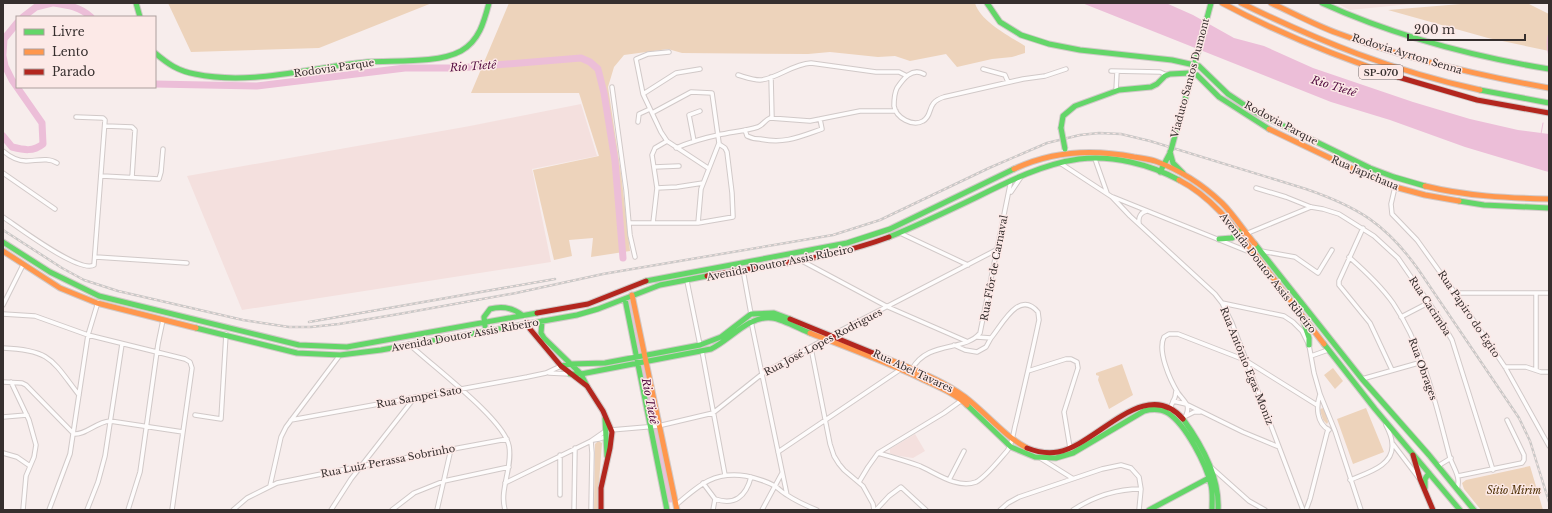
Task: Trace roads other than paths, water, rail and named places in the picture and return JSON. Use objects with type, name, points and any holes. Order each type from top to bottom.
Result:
[{"type":"main road","points":[[136,3],[140,16]]},
{"type":"main road","name":"Rodovia Parque","points":[[156,54],[174,69],[207,76],[301,73],[360,63],[442,58],[459,52],[472,42],[482,29],[489,3]]},
{"type":"main road","name":"Rodovia Parque","points":[[987,3],[992,14],[1007,27],[1036,42],[1064,47],[1172,60],[1200,67],[1223,90],[1248,107],[1365,166],[1394,177],[1427,186],[1460,192],[1493,196],[1549,199]]},
{"type":"main road","name":"Viaduto Santos Dumont","points":[[1160,172],[1171,151],[1210,3]]},
{"type":"main road","name":"SP-070","points":[[1222,3],[1281,32],[1335,56],[1380,72],[1478,101],[1549,112]]},
{"type":"main road","name":"Rodovia Ayrton Senna","points":[[1241,3],[1332,45],[1380,63],[1453,84],[1521,99],[1549,103]]},
{"type":"main road","name":"Rodovia Ayrton Senna","points":[[1270,3],[1337,33],[1423,60],[1474,73],[1549,88]]},
{"type":"main road","points":[[1322,3],[1372,24],[1431,42],[1498,59],[1549,69]]},
{"type":"main road","name":"Rua Japichaua","points":[[1065,151],[1061,128],[1063,116],[1075,106],[1116,91],[1151,87],[1167,75],[1186,72],[1196,74],[1219,97],[1266,128],[1346,166],[1396,187],[1425,195],[1452,200],[1504,206],[1549,208]]},
{"type":"main road","points":[[1521,99],[1526,104],[1549,107]]},
{"type":"main road","name":"Avenida Doutor Assis Ribeiro","points":[[99,296],[298,345],[321,347],[347,346],[588,304],[606,298],[641,282],[832,247],[863,239],[890,228],[998,176],[1065,151],[1115,152],[1164,164],[1187,176],[1217,198],[1243,227],[1362,378],[1474,510]]},
{"type":"main road","name":"Viaduto Santos Dumont","points":[[1171,151],[1174,164],[1187,176]]},
{"type":"main road","name":"Avenida Doutor Assis Ribeiro","points":[[3,250],[23,266],[45,279],[73,294],[97,303],[226,334],[297,353],[340,355],[381,350],[542,321],[598,309],[660,285],[839,253],[861,247],[899,232],[957,207],[1011,180],[1060,163],[1095,159],[1140,164],[1179,180],[1202,195],[1219,210],[1385,421],[1460,510]]},
{"type":"main road","points":[[1011,180],[1019,167]]},
{"type":"main road","points":[[1219,239],[1232,238],[1243,227]]},
{"type":"main road","points":[[3,242],[48,272],[79,288],[99,296]]},
{"type":"main road","points":[[45,279],[48,272]]},
{"type":"main road","points":[[624,299],[641,359],[659,426],[677,508],[669,510],[650,427],[641,359],[632,295],[629,287]]},
{"type":"main road","points":[[486,330],[484,315],[490,309],[509,307],[522,315]]},
{"type":"main road","points":[[539,312],[528,323],[530,329],[561,366],[587,386]]},
{"type":"main road","name":"Rua Abel Tavares","points":[[701,348],[721,337],[751,314],[768,312],[779,314],[912,369],[958,392],[1012,438],[1024,446],[1039,451],[1059,452],[1070,448],[1138,407],[1148,404],[1159,404],[1170,407]]},
{"type":"main road","points":[[1301,314],[1309,338],[1309,345]]},
{"type":"main road","name":"Rua Abel Tavares","points":[[561,366],[641,359],[723,344],[751,321],[766,318],[777,319],[901,369],[938,386],[962,400],[1011,447],[1040,458],[1056,458],[1073,453],[1144,410],[1158,410],[1168,413]]},
{"type":"main road","points":[[542,321],[541,333],[544,338],[581,374],[587,386],[599,403],[611,433],[601,488],[601,510]]},
{"type":"main road","name":"Rua Abel Tavares","points":[[570,374],[581,374],[641,359]]},
{"type":"main road","points":[[597,364],[599,370]]},
{"type":"main road","points":[[1170,407],[1185,418],[1212,468],[1217,484],[1218,510]]},
{"type":"main road","points":[[1168,413],[1184,430],[1209,478],[1212,491],[1212,510]]},
{"type":"main road","points":[[605,415],[604,434],[607,459]]},
{"type":"main road","points":[[604,434],[608,438],[611,433]]},
{"type":"main road","points":[[1412,453],[1420,479],[1433,510]]},
{"type":"main road","points":[[1424,488],[1425,479],[1429,473]]},
{"type":"main road","points":[[1149,510],[1209,478]]},
{"type":"street","points":[[669,52],[648,54],[636,59],[643,94],[661,132],[667,141],[708,168]]},
{"type":"street","points":[[738,75],[760,80],[771,77],[795,66],[811,63],[876,72],[899,72],[907,76]]},
{"type":"street","points":[[643,94],[676,73],[700,68]]},
{"type":"street","points":[[983,69],[1005,75],[1008,82]]},
{"type":"street","points":[[924,74],[915,72],[907,76],[895,94],[894,104],[896,111],[904,119],[921,122],[927,117],[932,103],[940,98],[1008,82],[1045,76],[1066,69]]},
{"type":"street","points":[[1111,72],[1160,72],[1167,75]]},
{"type":"street","points":[[1116,72],[1116,91]]},
{"type":"street","points":[[771,77],[772,118]]},
{"type":"street","points":[[612,87],[626,185],[629,223],[635,257]]},
{"type":"street","points":[[638,122],[639,114],[651,111],[691,92],[712,93],[718,144],[703,183],[698,223]]},
{"type":"street","points":[[694,141],[689,115],[700,111]]},
{"type":"street","points":[[676,148],[694,141],[759,126],[767,119],[772,118],[810,121],[860,111],[896,111]]},
{"type":"street","points":[[3,217],[64,257],[84,267],[93,266],[96,257],[105,120],[103,118],[76,116]]},
{"type":"street","points":[[745,130],[747,136],[751,138],[776,142],[784,141],[822,129],[820,119]]},
{"type":"street","points":[[105,126],[132,127],[135,130],[132,177]]},
{"type":"street","points":[[653,223],[657,188],[652,155],[655,148],[667,141]]},
{"type":"street","points":[[629,223],[698,223],[733,217],[732,193],[727,152],[718,144]]},
{"type":"street","points":[[102,176],[159,179],[163,149]]},
{"type":"street","points":[[3,151],[19,160],[42,160],[57,163]]},
{"type":"street","points":[[1095,159],[1107,193]]},
{"type":"street","name":"Rua Antônio Egas Moniz","points":[[1060,163],[1112,197],[1215,294],[1222,303],[1232,323],[1303,510]]},
{"type":"street","points":[[654,167],[679,166]]},
{"type":"street","points":[[3,173],[55,209]]},
{"type":"street","name":"Rua Flôr de Carnaval","points":[[1009,194],[1022,176]]},
{"type":"street","name":"Rua Flôr de Carnaval","points":[[977,337],[982,328],[1011,180]]},
{"type":"street","points":[[657,188],[703,183]]},
{"type":"street","name":"Rua Papiro do Egito","points":[[1396,187],[1391,204],[1392,214],[1417,240],[1455,292],[1505,367],[1549,446]]},
{"type":"street","name":"Rua Cacimba","points":[[1256,188],[1286,197],[1311,207],[1339,214],[1380,240],[1393,252],[1445,328],[1455,348],[1493,470]]},
{"type":"street","points":[[1112,197],[1254,253]]},
{"type":"street","points":[[1248,234],[1311,207]]},
{"type":"street","points":[[1139,223],[1140,215],[1144,211],[1148,210]]},
{"type":"street","points":[[1362,228],[1339,282],[1340,288],[1370,322],[1392,370]]},
{"type":"street","points":[[899,232],[968,265]]},
{"type":"street","name":"Rua José Lopes Rodrigues","points":[[611,433],[624,428],[659,426],[713,413],[762,374],[832,335],[998,249]]},
{"type":"street","points":[[1261,251],[1295,257],[1318,273],[1332,250]]},
{"type":"street","points":[[96,257],[187,263]]},
{"type":"street","name":"Rua Obrages","points":[[1349,257],[1381,288],[1393,303],[1416,345],[1450,458],[1458,476]]},
{"type":"street","points":[[801,261],[888,307],[966,341]]},
{"type":"street","points":[[3,305],[23,266]]},
{"type":"street","points":[[743,270],[751,314]]},
{"type":"street","points":[[687,280],[725,475]]},
{"type":"street","points":[[1455,292],[1549,293]]},
{"type":"street","points":[[1536,293],[1536,370]]},
{"type":"street","points":[[49,510],[69,458],[74,434],[88,335],[99,296]]},
{"type":"street","points":[[1222,303],[1279,314],[1288,318],[1302,331],[1309,345],[1320,394],[1335,431],[1361,510]]},
{"type":"street","points":[[1401,317],[1428,303]]},
{"type":"street","points":[[878,453],[919,466],[949,480],[962,482],[977,481],[1011,447],[1039,320],[1038,312],[1036,309],[1024,304],[1016,306],[991,338],[986,347],[977,352],[965,350],[954,345]]},
{"type":"street","points":[[3,314],[35,316],[88,335],[189,361],[192,364],[172,510]]},
{"type":"street","points":[[128,510],[140,472],[163,320]]},
{"type":"street","points":[[751,321],[787,495]]},
{"type":"street","points":[[195,415],[221,419],[226,334]]},
{"type":"street","points":[[1185,418],[1188,409],[1167,370],[1162,345],[1164,337],[1174,334],[1184,336],[1245,360],[1317,405]]},
{"type":"street","points":[[912,369],[917,361],[928,353],[937,349],[977,337],[991,338]]},
{"type":"street","points":[[87,510],[103,466],[122,344]]},
{"type":"street","points":[[409,344],[496,422],[507,439],[510,453],[504,493],[505,510]]},
{"type":"street","points":[[3,348],[25,350],[46,357],[60,370],[79,395]]},
{"type":"street","points":[[811,348],[834,456],[844,470],[859,482],[868,493],[875,510],[895,490],[902,487],[926,510]]},
{"type":"street","points":[[1311,356],[1328,350]]},
{"type":"street","points":[[270,486],[281,437],[291,420],[340,355]]},
{"type":"street","points":[[1028,371],[1066,359],[1071,359],[1077,362],[1078,368],[1064,412],[1070,448]]},
{"type":"street","points":[[1362,378],[1422,362]]},
{"type":"street","name":"Rua Sampei Sato","points":[[546,373],[561,366]]},
{"type":"street","points":[[1505,367],[1526,367],[1541,372],[1549,372]]},
{"type":"street","points":[[778,452],[901,369]]},
{"type":"street","name":"Rua Sampei Sato","points":[[291,420],[546,373],[570,374]]},
{"type":"street","points":[[3,382],[22,383],[38,396],[60,422],[74,434],[79,434],[100,423],[110,421],[183,432]]},
{"type":"street","points":[[11,382],[33,430],[36,445],[34,457],[26,476],[23,510]]},
{"type":"street","points":[[15,389],[22,383]]},
{"type":"street","points":[[1168,413],[1176,389]]},
{"type":"street","points":[[1320,394],[1317,405],[1319,417],[1328,429],[1335,431]]},
{"type":"street","points":[[331,510],[351,478],[415,397]]},
{"type":"street","points":[[859,482],[878,453],[944,413],[962,400]]},
{"type":"street","points":[[1173,401],[1186,404],[1243,432],[1279,447]]},
{"type":"street","points":[[1185,418],[1194,412],[1203,412]]},
{"type":"street","points":[[3,417],[27,415]]},
{"type":"street","points":[[1457,489],[1460,482],[1458,476],[1493,470],[1524,462],[1524,455],[1507,420]]},
{"type":"street","points":[[1385,421],[1392,443],[1420,479]]},
{"type":"street","points":[[1306,510],[1328,429]]},
{"type":"street","points":[[505,483],[604,434]]},
{"type":"street","name":"Rua Luiz Perassa Sobrinho","points":[[233,510],[247,498],[270,486],[289,480],[507,439]]},
{"type":"street","points":[[591,510],[592,440]]},
{"type":"street","points":[[1350,480],[1383,465],[1389,457],[1392,443]]},
{"type":"street","points":[[574,510],[575,448]]},
{"type":"street","points":[[437,510],[451,449]]},
{"type":"street","points":[[949,480],[964,451]]},
{"type":"street","points":[[3,453],[17,457],[30,466]]},
{"type":"street","points":[[560,455],[560,495]]},
{"type":"street","points":[[1040,458],[1073,478]]},
{"type":"street","points":[[1438,466],[1450,458]]},
{"type":"street","points":[[1000,510],[1008,503],[1019,497],[1073,478],[1121,464],[1132,468],[1139,477],[1141,489],[1138,510]]},
{"type":"street","points":[[392,510],[414,494],[444,482],[509,467]]},
{"type":"street","points":[[1212,468],[1240,494],[1265,510]]},
{"type":"street","points":[[762,510],[782,473]]},
{"type":"street","points":[[677,508],[703,483],[715,477],[725,475],[751,477],[766,482],[775,486],[787,495],[817,510]]},
{"type":"street","points":[[703,483],[715,499],[730,501],[740,498],[747,490],[751,477]]},
{"type":"street","points":[[1073,510],[1095,498],[1127,489],[1141,489]]},
{"type":"street","points":[[713,510],[715,499]]},
{"type":"water","points":[[1082,3],[1166,3],[1193,15],[1234,38],[1264,46],[1313,68],[1413,102],[1470,119],[1518,130],[1549,134],[1549,172],[1465,147],[1390,120],[1331,102]]},
{"type":"waterway","name":"Rio Tietê","points":[[24,16],[36,7],[52,3]]},
{"type":"waterway","name":"Rio Tietê","points":[[54,3],[78,9],[90,16]]},
{"type":"waterway","name":"Rio Tietê","points":[[3,54],[4,39],[16,24]]},
{"type":"waterway","points":[[1549,33],[1547,39],[1549,56]]},
{"type":"waterway","name":"Rio Tietê","points":[[3,56],[5,66],[16,86]]},
{"type":"waterway","name":"Rio Tietê","points":[[156,84],[257,86],[405,68],[458,68],[581,58],[590,62],[598,69],[604,93],[615,161],[623,258]]},
{"type":"waterway","name":"Rio Tietê","points":[[3,136],[12,147],[20,149],[28,150],[39,147],[43,144],[42,123],[18,88]]},
{"type":"waterway","points":[[1541,134],[1543,123]]},
{"type":"waterway","name":"Rio Tietê","points":[[631,303],[670,499]]},
{"type":"railway","points":[[3,230],[62,268],[84,280],[118,291],[243,320],[289,327],[311,327],[399,314],[516,293],[603,274],[833,235],[880,220],[989,168],[1047,143],[1080,135],[1099,133],[1121,134],[1150,141],[1306,189],[1356,210],[1382,229],[1406,253],[1418,269],[1519,418],[1530,441],[1549,502]]},
{"type":"railway","points":[[309,322],[555,279]]},
{"type":"park label","name":"Sítio Mirim","points":[[1514,490]]}]
